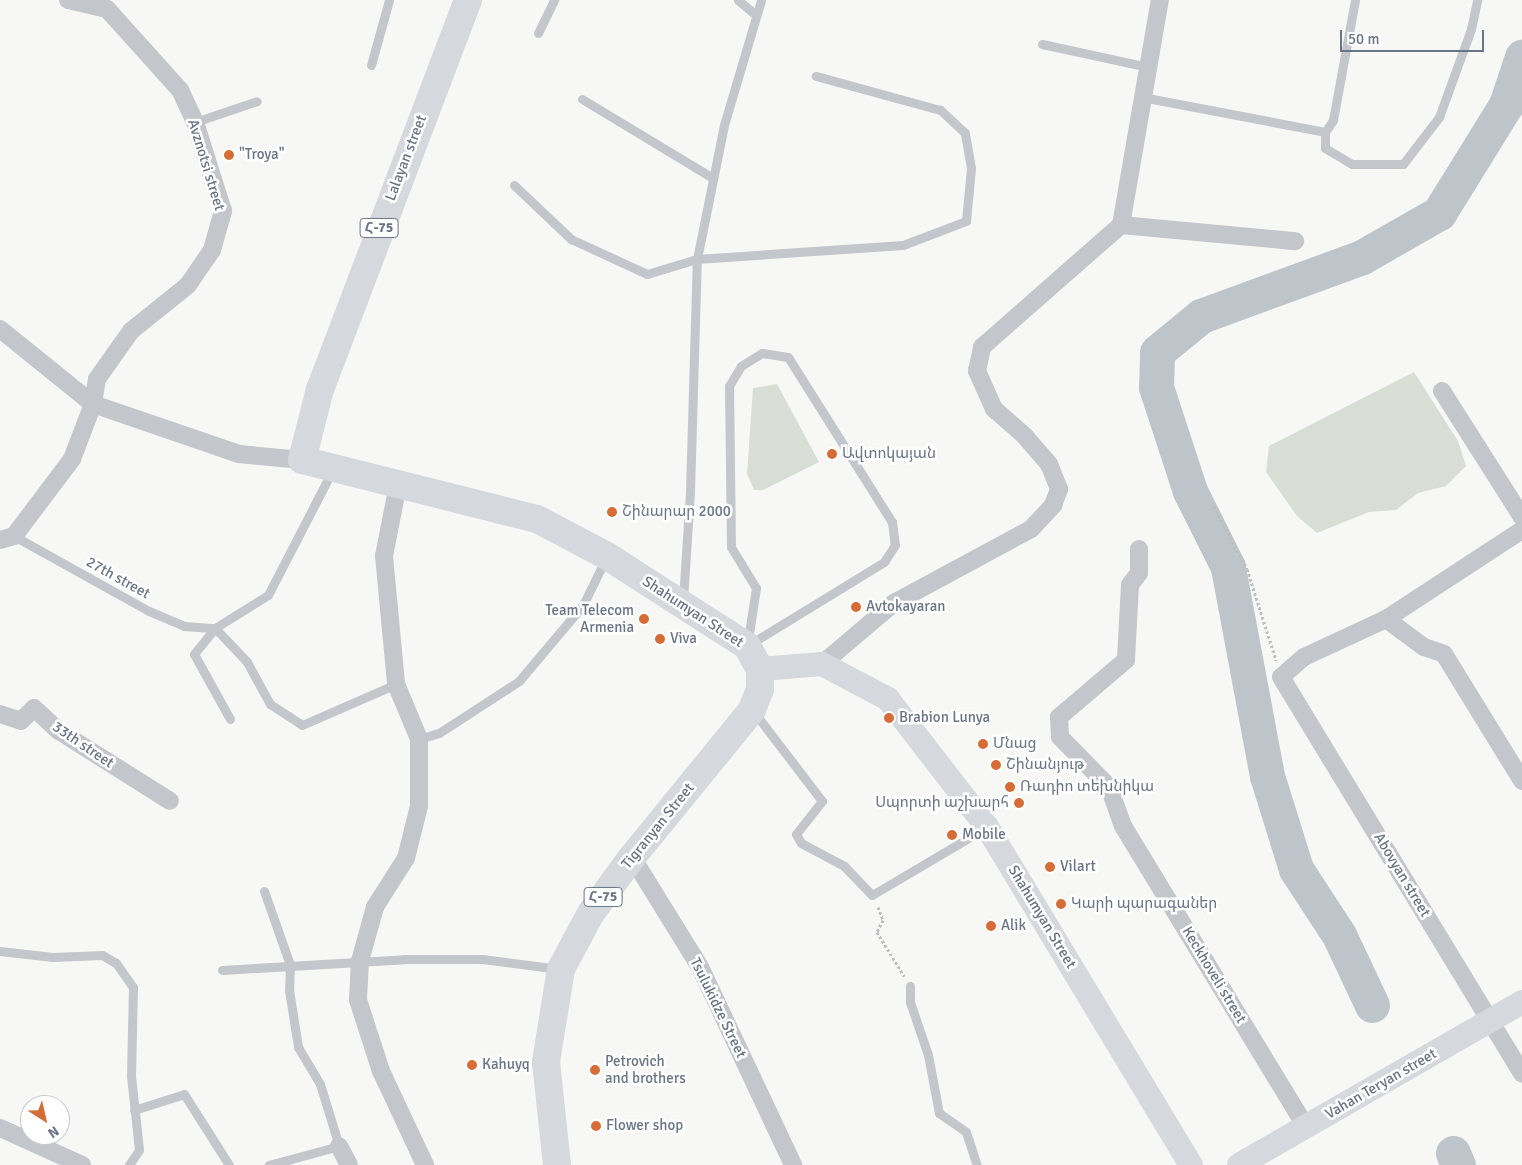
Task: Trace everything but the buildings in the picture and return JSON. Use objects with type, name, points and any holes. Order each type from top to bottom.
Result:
[{"type":"highway","name":"Lalayan street","points":[[302,460],[320,389],[468,0]]},
{"type":"highway","name":"Shahumyan Street","points":[[302,460],[537,519],[607,556],[682,605],[753,658]]},
{"type":"highway","name":"Tigranyan Street","points":[[557,1165],[546,1062],[561,969],[591,913],[632,857],[752,710],[760,690],[753,658]]},
{"type":"street","name":"Avznotsi street","points":[[7,538],[72,459],[93,404],[97,378],[131,331],[188,285],[212,250],[223,211],[195,122],[180,90],[107,10],[68,0]]},
{"type":"street","points":[[753,658],[822,664],[894,603],[1031,529],[1053,505],[1059,489],[1049,464],[1025,436],[994,408],[977,371],[982,347],[1121,225],[1160,0]]},
{"type":"street","points":[[1121,225],[1295,241]]},
{"type":"street","points":[[0,329],[93,404],[239,454],[302,460]]},
{"type":"street","points":[[1442,391],[1522,517]]},
{"type":"street","points":[[398,485],[384,556],[396,684],[419,739],[419,806],[406,858],[375,907],[360,961],[358,1000],[381,1071],[425,1165]]},
{"type":"street","points":[[1281,677],[1304,657],[1386,619],[1522,530]]},
{"type":"street","name":"Keckhoveli street","points":[[1139,548],[1140,573],[1130,586],[1126,660],[1059,717],[1060,737],[1109,786],[1123,826],[1306,1127]]},
{"type":"street","points":[[1386,619],[1424,647],[1444,654],[1522,781]]},
{"type":"street","name":"Shahumyan Street","points":[[822,664],[888,699],[987,827],[1191,1165]]},
{"type":"street","name":"Abovyan street","points":[[1281,677],[1522,1073]]},
{"type":"street","name":"33th street","points":[[0,714],[21,721],[34,708],[59,731],[170,801]]},
{"type":"street","name":"Tsulukidze Street","points":[[632,857],[700,967],[793,1165]]},
{"type":"street","name":"Vahan Teryan street","points":[[1239,1165],[1522,1002]]},
{"type":"street","points":[[0,1128],[82,1165]]},
{"type":"street","points":[[339,1146],[349,1165]]},
{"type":"lane","points":[[371,64],[389,0]]},
{"type":"lane","points":[[538,32],[554,0]]},
{"type":"lane","points":[[738,0],[756,16]]},
{"type":"lane","points":[[682,605],[690,491],[697,259],[724,126],[761,0]]},
{"type":"lane","points":[[1355,0],[1333,120],[1325,132],[1325,148],[1352,164],[1404,164],[1439,117],[1471,28],[1477,0]]},
{"type":"lane","points":[[1042,44],[1148,67]]},
{"type":"lane","points":[[514,185],[571,239],[647,274],[697,259],[903,245],[966,221],[972,168],[965,132],[940,110],[816,76]]},
{"type":"lane","points":[[1142,97],[1325,132]]},
{"type":"lane","points":[[582,99],[713,178]]},
{"type":"lane","points":[[195,122],[257,101]]},
{"type":"lane","points":[[762,353],[788,357],[892,522],[895,545],[884,562],[753,658],[756,588],[730,547],[729,386],[741,366],[762,353]]},
{"type":"lane","points":[[230,719],[194,654],[216,628],[268,595],[333,468]]},
{"type":"lane","name":"27th street","points":[[7,538],[149,611],[184,626],[216,628]]},
{"type":"lane","points":[[419,739],[439,733],[519,681],[583,605],[607,556]]},
{"type":"lane","points":[[216,628],[247,662],[270,704],[302,725],[396,684]]},
{"type":"lane","points":[[752,710],[822,801],[796,834],[801,843],[844,866],[872,895],[987,827]]},
{"type":"lane","points":[[264,891],[290,965],[289,990],[298,1048],[320,1084],[339,1146],[269,1165]]},
{"type":"lane","points":[[0,951],[53,957],[102,955],[116,963],[133,987],[131,1076],[139,1150],[129,1165]]},
{"type":"lane","points":[[222,970],[360,961],[482,959],[561,969]]},
{"type":"lane","points":[[910,986],[910,1002],[928,1055],[939,1113],[966,1132],[977,1165]]},
{"type":"lane","points":[[134,1110],[184,1094],[229,1165]]},
{"type":"path","points":[[1214,506],[1247,569],[1281,677]]},
{"type":"path","points":[[872,895],[883,920],[877,932],[910,986]]},
{"type":"shaded area","points":[[1414,372],[1458,441],[1466,466],[1446,486],[1418,493],[1396,510],[1369,512],[1317,533],[1297,516],[1266,472],[1269,446]]},
{"type":"shaded area","points":[[777,384],[819,462],[763,490],[754,490],[747,474],[753,388]]},
{"type":"waterway","points":[[1372,1005],[1339,935],[1296,869],[1267,776],[1228,567],[1190,491],[1156,387],[1157,352],[1201,316],[1362,257],[1439,213],[1506,105],[1522,57]]},
{"type":"waterway","points":[[1453,1153],[1458,1165]]},
{"type":"place","name":"\"Troya\"","points":[[229,155]]},
{"type":"place","name":"Ավտոկայան","points":[[832,454]]},
{"type":"place","name":"Շինարար 2000","points":[[612,512]]},
{"type":"place","name":"Avtokayaran","points":[[856,607]]},
{"type":"place","name":"Team Telecom Armenia","points":[[644,619]]},
{"type":"place","name":"Viva","points":[[660,639]]},
{"type":"place","name":"Brabion Lunya","points":[[889,718]]},
{"type":"place","name":"Մնաց","points":[[983,744]]},
{"type":"place","name":"Շինանյութ","points":[[996,765]]},
{"type":"place","name":"Ռադիո տեխնիկա","points":[[1010,787]]},
{"type":"place","name":"Սպորտի աշխարհ","points":[[1019,803]]},
{"type":"place","name":"Mobile","points":[[952,835]]},
{"type":"place","name":"Vilart","points":[[1050,867]]},
{"type":"place","name":"Կարի պարագաներ","points":[[1061,904]]},
{"type":"place","name":"Alik","points":[[991,926]]},
{"type":"place","name":"Kahuyq","points":[[472,1065]]},
{"type":"place","name":"Petrovich and brothers","points":[[595,1070]]},
{"type":"place","name":"Flower shop","points":[[596,1126]]}]
